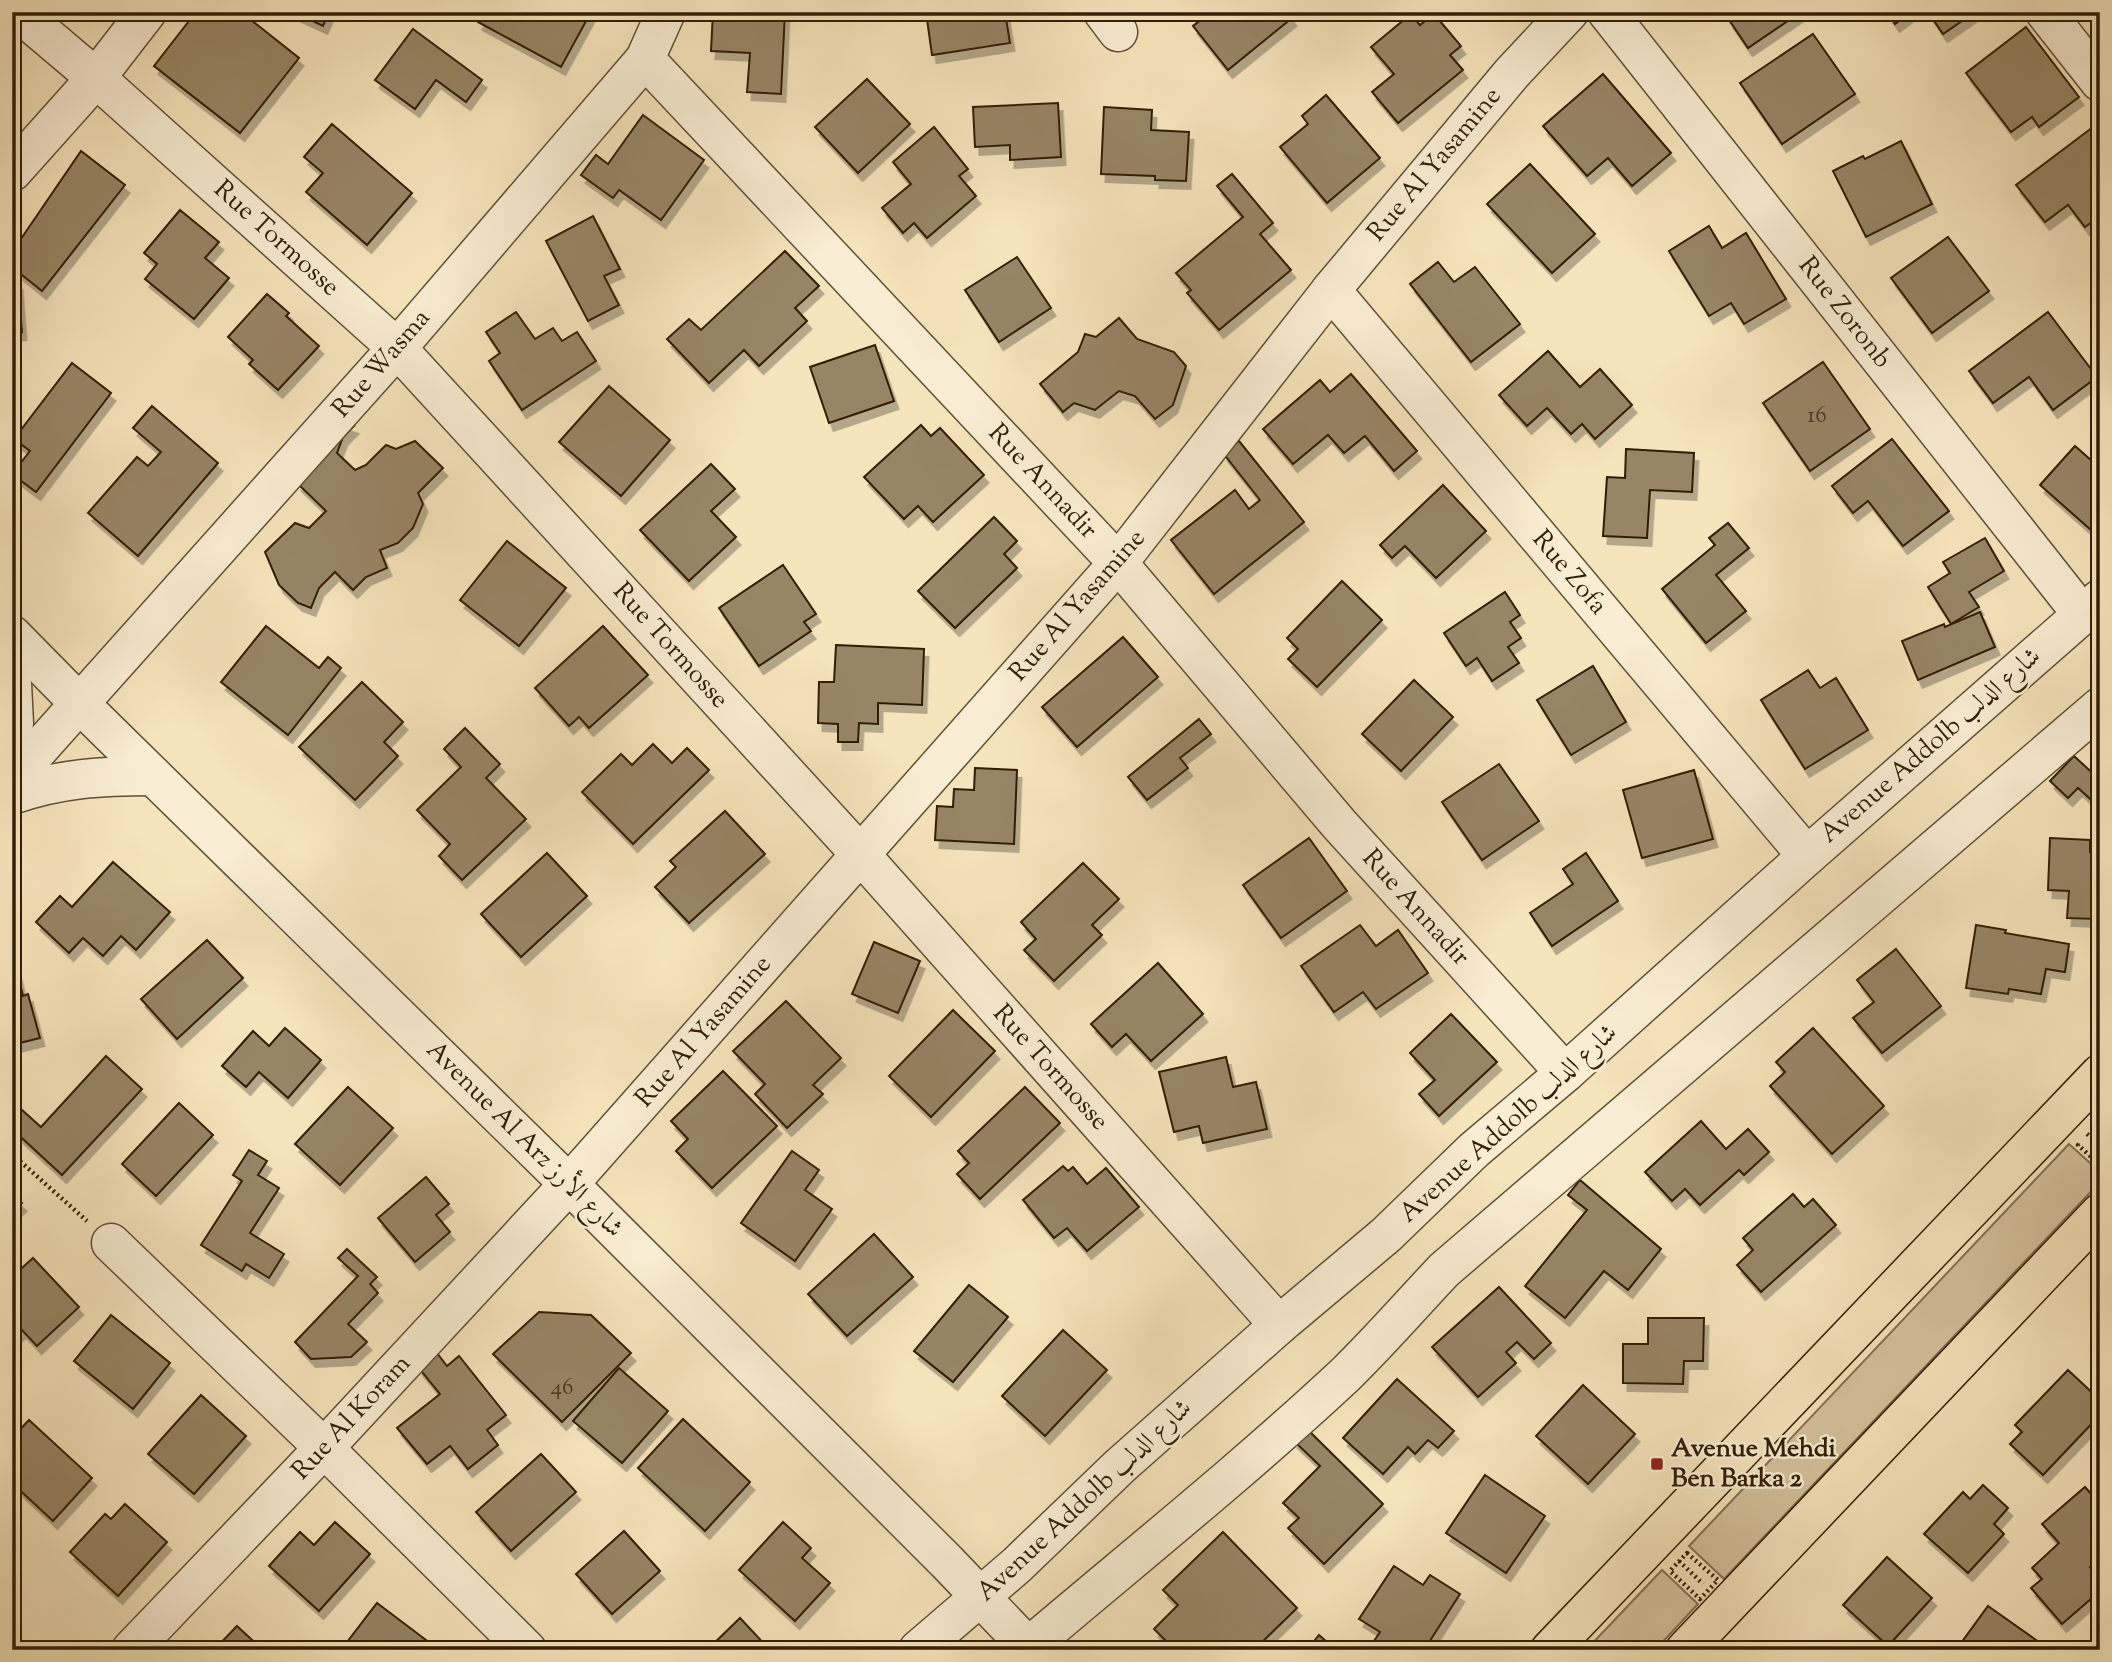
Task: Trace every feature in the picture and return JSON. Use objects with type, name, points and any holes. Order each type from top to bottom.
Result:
[{"type":"main road","points":[[1550,1650],[2100,1074]]},
{"type":"main road","points":[[1685,1650],[2098,1219]]},
{"type":"street","name":"Rue Tormosse","points":[[18,12],[96,78],[397,348],[860,855],[1279,1325]]},
{"type":"street","points":[[12,172],[96,78],[147,12]]},
{"type":"street","name":"Rue Wasma","points":[[12,779],[397,348],[645,59],[666,12]]},
{"type":"street","name":"Rue Al Yasamine","points":[[569,1184],[1118,563],[1331,290],[1504,83],[1569,12]]},
{"type":"street","name":"Rue Zoronb","points":[[1607,12],[2091,606]]},
{"type":"street","points":[[2045,12],[2100,82]]},
{"type":"street","name":"Rue Annadir","points":[[645,59],[1118,563],[1339,824],[1565,1073]]},
{"type":"street","name":"Rue Zofa","points":[[1331,290],[1807,856]]},
{"type":"street","name":"Avenue Addolb شارع الدلب","points":[[918,1650],[981,1597],[1120,1466],[1279,1325],[1386,1235],[1474,1150],[1565,1073],[2091,606]]},
{"type":"street","name":"Avenue Al Arz شارع الأرز","points":[[12,635],[569,1184],[981,1597],[1028,1649]]},
{"type":"street","points":[[12,684],[12,738]]},
{"type":"street","points":[[1028,1649],[1066,1614],[1193,1510],[1346,1373],[1444,1270],[2100,707]]},
{"type":"street","points":[[12,795],[41,785],[86,777],[153,775]]},
{"type":"street","name":"Rue Al Koram","points":[[131,1650],[324,1448],[569,1184]]},
{"type":"street","points":[[111,1242],[527,1650]]},
{"type":"path","points":[[2096,1125],[2078,1145],[2100,1165]]},
{"type":"path","points":[[2095,1141],[2100,1145]]},
{"type":"path","points":[[12,1154],[111,1242]]},
{"type":"path","points":[[1687,1553],[1718,1580],[1700,1599],[1670,1571],[1687,1553]]},
{"type":"path","points":[[1683,1565],[1703,1584]]},
{"type":"shaded area","points":[[2069,1144],[2100,1172],[2100,1182],[1724,1579],[1689,1546]]},
{"type":"shaded area","points":[[1662,1570],[1698,1604],[1655,1650],[1586,1650]]},
{"type":"building","points":[[196,12],[241,12],[299,58],[240,133],[154,66]]},
{"type":"building","points":[[293,12],[329,12],[323,26]]},
{"type":"building","points":[[483,12],[591,12],[561,67],[478,22]]},
{"type":"building","points":[[713,12],[785,12],[781,94],[747,92],[750,53],[711,51]]},
{"type":"building","points":[[926,12],[1005,12],[1010,43],[932,55]]},
{"type":"building","points":[[1211,12],[1287,12],[1292,18],[1228,70],[1193,26]]},
{"type":"building","points":[[1741,12],[1801,12],[1748,48],[1729,20]]},
{"type":"building","points":[[1887,12],[1911,12],[1895,24]]},
{"type":"building","points":[[1928,12],[1975,12],[1943,34]]},
{"type":"building","points":[[1411,14],[1420,25],[1434,14],[1461,46],[1450,55],[1463,70],[1398,123],[1372,92],[1394,74],[1371,47]]},
{"type":"building","points":[[2026,27],[2079,97],[2039,127],[2032,117],[2011,132],[1966,73]]},
{"type":"building","points":[[413,29],[482,80],[466,102],[436,80],[415,109],[375,80]]},
{"type":"building","points":[[1813,34],[1855,94],[1782,144],[1740,83]]},
{"type":"building","points":[[1603,74],[1671,153],[1632,186],[1608,158],[1587,176],[1543,126]]},
{"type":"building","points":[[867,79],[910,124],[858,173],[815,127]]},
{"type":"building","points":[[1326,95],[1380,158],[1327,203],[1280,147],[1308,124],[1302,116]]},
{"type":"building","points":[[1058,103],[1061,157],[1010,160],[1010,145],[975,147],[973,107]]},
{"type":"building","points":[[1104,107],[1152,110],[1151,130],[1189,132],[1186,181],[1155,180],[1155,176],[1101,174]]},
{"type":"building","points":[[643,115],[704,160],[661,220],[619,190],[613,198],[581,175],[596,155],[608,164]]},
{"type":"building","points":[[332,124],[412,193],[367,245],[306,192],[323,173],[304,157]]},
{"type":"building","points":[[2097,124],[2100,127],[2100,216],[2085,227],[2068,205],[2045,222],[2016,185]]},
{"type":"building","points":[[934,127],[968,169],[959,176],[976,196],[927,238],[914,223],[903,233],[882,208],[911,184],[893,162]]},
{"type":"building","points":[[1901,141],[1932,204],[1866,237],[1833,171]]},
{"type":"building","points":[[81,151],[125,185],[42,291],[12,267],[12,252]]},
{"type":"building","points":[[1530,164],[1595,234],[1552,273],[1487,204]]},
{"type":"building","points":[[1232,174],[1273,223],[1260,234],[1291,270],[1219,330],[1187,293],[1191,290],[1176,273],[1243,217],[1217,186]]},
{"type":"building","points":[[180,210],[219,242],[205,258],[229,278],[194,319],[145,279],[157,264],[144,253]]},
{"type":"building","points":[[593,216],[620,269],[604,276],[619,305],[588,321],[546,241]]},
{"type":"building","points":[[1709,226],[1722,248],[1746,233],[1786,299],[1744,324],[1731,303],[1709,316],[1669,251]]},
{"type":"building","points":[[1948,237],[1989,291],[1932,333],[1891,278]]},
{"type":"building","points":[[785,251],[819,286],[795,308],[807,321],[759,366],[744,350],[709,383],[667,339],[689,319],[701,330]]},
{"type":"building","points":[[1017,257],[1051,308],[999,342],[965,290]]},
{"type":"building","points":[[1438,262],[1454,282],[1475,267],[1520,324],[1471,362],[1410,284]]},
{"type":"building","points":[[18,282],[22,332],[12,333],[12,283]]},
{"type":"building","points":[[267,294],[289,313],[286,316],[319,346],[278,390],[249,364],[253,360],[228,337]]},
{"type":"building","points":[[516,312],[535,339],[553,328],[562,341],[577,332],[596,361],[522,410],[489,361],[500,353],[486,332]]},
{"type":"building","points":[[2048,312],[2097,377],[2053,410],[2029,377],[1993,403],[1969,371]]},
{"type":"building","points":[[1119,318],[1137,339],[1174,352],[1186,366],[1173,405],[1155,419],[1135,396],[1119,391],[1095,410],[1074,403],[1063,412],[1040,384],[1078,352],[1085,334],[1096,337]]},
{"type":"building","points":[[875,345],[894,401],[829,423],[810,367]]},
{"type":"building","points":[[1548,351],[1580,387],[1600,369],[1632,405],[1595,439],[1582,424],[1571,434],[1547,408],[1527,426],[1499,395]]},
{"type":"building","points":[[1823,362],[1870,429],[1810,471],[1763,403]]},
{"type":"building","points":[[72,363],[111,393],[36,492],[12,474],[30,451],[14,439]]},
{"type":"building","points":[[1351,374],[1417,451],[1394,471],[1365,436],[1344,453],[1328,435],[1293,464],[1263,429],[1320,380],[1330,392]]},
{"type":"building","points":[[609,386],[670,440],[621,496],[559,442]]},
{"type":"building","points":[[152,406],[218,463],[138,556],[88,513],[137,457],[148,466],[161,452],[133,428]]},
{"type":"building","points":[[345,423],[354,426],[343,437],[337,453],[355,470],[366,465],[386,445],[396,449],[415,441],[443,468],[418,493],[423,504],[413,528],[398,543],[380,550],[387,568],[366,577],[353,590],[335,572],[319,588],[311,608],[298,603],[279,585],[265,552],[295,523],[309,528],[326,511],[297,483]]},
{"type":"building","points":[[921,425],[931,436],[940,428],[984,475],[933,522],[918,506],[904,519],[864,477]]},
{"type":"building","points":[[1892,439],[1949,511],[1903,546],[1868,501],[1853,513],[1832,486]]},
{"type":"building","points":[[1239,441],[1304,522],[1214,594],[1171,540],[1235,490],[1249,509],[1260,500],[1223,453]]},
{"type":"building","points":[[2075,446],[2100,468],[2100,538],[2040,485]]},
{"type":"building","points":[[1626,449],[1694,453],[1692,492],[1650,490],[1647,538],[1603,536],[1607,477],[1625,478]]},
{"type":"building","points":[[711,464],[735,489],[711,511],[736,537],[689,581],[640,530]]},
{"type":"building","points":[[1443,485],[1486,531],[1436,578],[1405,546],[1392,558],[1380,545]]},
{"type":"building","points":[[994,517],[1017,541],[1004,554],[1017,568],[955,628],[918,591]]},
{"type":"building","points":[[1728,523],[1749,548],[1716,575],[1746,611],[1706,643],[1662,589],[1715,545],[1709,538]]},
{"type":"building","points":[[1985,538],[2004,571],[1969,592],[1979,607],[1951,624],[1928,587],[1950,573],[1943,562]]},
{"type":"building","points":[[507,541],[566,588],[519,646],[460,600]]},
{"type":"building","points":[[783,565],[816,614],[804,622],[811,631],[759,666],[719,608]]},
{"type":"building","points":[[1342,581],[1382,620],[1317,687],[1288,659],[1298,649],[1287,638]]},
{"type":"building","points":[[1505,592],[1520,615],[1510,622],[1521,638],[1508,647],[1519,663],[1492,681],[1477,658],[1466,666],[1444,633]]},
{"type":"building","points":[[1980,612],[1995,647],[1918,680],[1902,641]]},
{"type":"building","points":[[266,626],[319,668],[328,657],[341,668],[288,735],[221,682]]},
{"type":"building","points":[[603,626],[648,675],[589,728],[579,717],[569,726],[535,688]]},
{"type":"building","points":[[1123,637],[1158,677],[1077,747],[1042,707]]},
{"type":"building","points":[[836,645],[924,649],[922,705],[878,703],[878,724],[859,723],[858,742],[838,742],[838,724],[818,723],[819,682],[834,682]]},
{"type":"building","points":[[1593,666],[1626,722],[1571,755],[1537,700]]},
{"type":"building","points":[[1808,670],[1820,688],[1836,678],[1868,730],[1805,769],[1761,700]]},
{"type":"building","points":[[1414,680],[1453,717],[1401,771],[1362,734]]},
{"type":"building","points":[[362,682],[403,722],[384,742],[398,756],[355,800],[299,747]]},
{"type":"building","points":[[1199,719],[1211,734],[1180,758],[1188,768],[1147,800],[1128,777]]},
{"type":"building","points":[[465,728],[500,764],[486,778],[526,819],[462,880],[439,856],[450,844],[417,810],[461,767],[444,749]]},
{"type":"building","points":[[653,744],[672,763],[687,748],[709,770],[633,844],[582,792],[621,754],[632,765]]},
{"type":"building","points":[[2074,756],[2100,780],[2100,808],[2078,788],[2068,798],[2050,781]]},
{"type":"building","points":[[1499,764],[1539,821],[1482,860],[1442,802]]},
{"type":"building","points":[[975,768],[1017,770],[1014,844],[935,840],[937,806],[953,807],[954,789],[974,790]]},
{"type":"building","points":[[1694,770],[1713,839],[1642,858],[1623,790]]},
{"type":"building","points":[[725,811],[765,854],[689,923],[655,887],[676,867],[670,861]]},
{"type":"building","points":[[1309,838],[1347,891],[1281,938],[1243,885]]},
{"type":"building","points":[[2050,838],[2090,840],[2090,852],[2100,853],[2100,905],[2097,919],[2067,918],[2069,891],[2048,890]]},
{"type":"building","points":[[547,853],[587,896],[521,957],[481,914]]},
{"type":"building","points":[[1586,853],[1618,901],[1552,946],[1530,913],[1573,884],[1563,869]]},
{"type":"building","points":[[113,862],[170,912],[136,950],[121,936],[103,956],[83,938],[69,953],[36,922],[60,896],[72,907]]},
{"type":"building","points":[[1083,863],[1119,899],[1092,925],[1102,935],[1054,981],[1024,950],[1036,939],[1021,922]]},
{"type":"building","points":[[1360,925],[1376,946],[1398,930],[1428,973],[1376,1009],[1363,992],[1334,1012],[1301,966]]},
{"type":"building","points":[[1976,925],[2069,944],[2065,972],[2046,969],[2041,994],[2009,989],[2008,994],[1966,988]]},
{"type":"building","points":[[207,940],[243,978],[177,1039],[141,999]]},
{"type":"building","points":[[874,942],[920,961],[898,1013],[852,994]]},
{"type":"building","points":[[1896,949],[1941,1006],[1882,1053],[1853,1018],[1874,1002],[1857,980]]},
{"type":"building","points":[[1158,963],[1203,1014],[1151,1061],[1126,1034],[1112,1047],[1091,1024]]},
{"type":"building","points":[[17,972],[23,996],[28,994],[40,1038],[12,1045],[12,973]]},
{"type":"building","points":[[786,1001],[841,1058],[813,1085],[823,1094],[787,1128],[755,1094],[765,1084],[733,1051]]},
{"type":"building","points":[[953,1010],[995,1051],[931,1117],[889,1076]]},
{"type":"building","points":[[1451,1014],[1497,1062],[1439,1116],[1419,1094],[1435,1080],[1410,1053]]},
{"type":"building","points":[[285,1028],[321,1060],[288,1098],[259,1072],[246,1087],[222,1066],[253,1031],[269,1046]]},
{"type":"building","points":[[1813,1028],[1884,1106],[1832,1154],[1770,1086],[1785,1072],[1776,1062]]},
{"type":"building","points":[[106,1056],[142,1089],[62,1175],[12,1129],[12,1101],[41,1127]]},
{"type":"building","points":[[1226,1057],[1233,1087],[1256,1082],[1267,1129],[1203,1143],[1199,1126],[1174,1132],[1159,1072]]},
{"type":"building","points":[[723,1071],[777,1126],[712,1188],[676,1151],[688,1139],[671,1121]]},
{"type":"building","points":[[348,1087],[393,1128],[340,1185],[295,1144]]},
{"type":"building","points":[[1025,1087],[1060,1123],[980,1199],[957,1174],[969,1163],[958,1151]]},
{"type":"building","points":[[179,1103],[213,1135],[156,1196],[122,1164]]},
{"type":"building","points":[[1701,1121],[1726,1149],[1748,1129],[1769,1152],[1744,1175],[1739,1170],[1700,1205],[1685,1189],[1672,1201],[1645,1172]]},
{"type":"building","points":[[249,1150],[267,1161],[258,1175],[279,1188],[250,1233],[284,1254],[269,1278],[246,1264],[242,1271],[201,1245],[242,1181],[233,1175]]},
{"type":"building","points":[[792,1151],[819,1170],[805,1190],[832,1209],[795,1261],[741,1223]]},
{"type":"building","points":[[1063,1166],[1068,1171],[1073,1167],[1087,1184],[1106,1168],[1139,1207],[1087,1251],[1067,1228],[1054,1238],[1023,1200]]},
{"type":"building","points":[[426,1177],[449,1204],[436,1215],[450,1232],[415,1262],[378,1218]]},
{"type":"building","points":[[1580,1180],[1661,1249],[1628,1290],[1604,1271],[1565,1318],[1525,1286],[1587,1210],[1568,1195]]},
{"type":"building","points":[[1793,1194],[1804,1207],[1813,1199],[1836,1225],[1761,1292],[1737,1265],[1753,1250],[1743,1238]]},
{"type":"building","points":[[12,1195],[22,1203],[12,1213]]},
{"type":"building","points":[[874,1234],[913,1277],[847,1336],[808,1294]]},
{"type":"building","points":[[347,1249],[377,1277],[370,1284],[378,1293],[348,1324],[367,1342],[351,1357],[311,1359],[295,1342],[358,1276],[338,1258]]},
{"type":"building","points":[[33,1258],[79,1307],[37,1346],[22,1330],[12,1338],[12,1277]]},
{"type":"building","points":[[969,1285],[1008,1317],[953,1382],[914,1351]]},
{"type":"building","points":[[1499,1287],[1551,1343],[1534,1359],[1517,1342],[1506,1352],[1516,1363],[1478,1397],[1432,1347]]},
{"type":"building","points":[[539,1312],[591,1315],[631,1353],[562,1422],[493,1354]]},
{"type":"building","points":[[111,1315],[170,1363],[133,1409],[74,1361]]},
{"type":"building","points":[[1648,1318],[1704,1318],[1703,1361],[1684,1361],[1683,1384],[1623,1383],[1623,1344],[1648,1344]]},
{"type":"building","points":[[1063,1330],[1107,1370],[1045,1436],[1002,1396]]},
{"type":"building","points":[[437,1353],[447,1366],[459,1356],[506,1415],[487,1430],[498,1445],[468,1469],[450,1446],[427,1464],[397,1428],[440,1394],[418,1367]]},
{"type":"building","points":[[619,1368],[668,1411],[622,1463],[573,1421]]},
{"type":"building","points":[[2068,1370],[2100,1400],[2100,1415],[2043,1475],[2010,1444],[2022,1432],[2015,1425]]},
{"type":"building","points":[[1397,1379],[1454,1431],[1438,1448],[1428,1440],[1415,1454],[1408,1447],[1383,1474],[1343,1438]]},
{"type":"building","points":[[1583,1385],[1635,1434],[1588,1484],[1536,1436]]},
{"type":"building","points":[[201,1395],[246,1436],[194,1494],[148,1454]]},
{"type":"building","points":[[683,1419],[750,1482],[705,1531],[638,1468]]},
{"type":"building","points":[[29,1420],[92,1478],[53,1521],[12,1483],[12,1438]]},
{"type":"building","points":[[1305,1427],[1383,1504],[1324,1564],[1288,1528],[1299,1518],[1283,1503],[1320,1466],[1293,1440]]},
{"type":"building","points":[[541,1454],[576,1492],[511,1551],[476,1512]]},
{"type":"building","points":[[1485,1475],[1545,1516],[1506,1573],[1446,1533]]},
{"type":"building","points":[[1983,1485],[2008,1508],[1994,1524],[2004,1534],[1968,1573],[1924,1534],[1963,1492],[1970,1499]]},
{"type":"building","points":[[2085,1487],[2100,1504],[2100,1559],[2090,1567],[2100,1578],[2100,1591],[2062,1624],[2031,1588],[2042,1579],[2032,1568],[2059,1543],[2042,1524]]},
{"type":"building","points":[[125,1504],[167,1542],[118,1596],[70,1552],[105,1514],[111,1519]]},
{"type":"building","points":[[335,1522],[370,1554],[319,1611],[269,1566],[300,1532],[314,1545]]},
{"type":"building","points":[[783,1522],[811,1548],[802,1558],[830,1583],[795,1621],[739,1570]]},
{"type":"building","points":[[624,1531],[660,1571],[612,1614],[576,1574]]},
{"type":"building","points":[[1223,1532],[1297,1608],[1254,1650],[1175,1650],[1154,1629],[1178,1605],[1163,1590]]},
{"type":"building","points":[[1887,1557],[1932,1598],[1888,1646],[1843,1605]]},
{"type":"building","points":[[1394,1566],[1423,1585],[1430,1575],[1460,1594],[1424,1650],[1402,1650],[1396,1646],[1394,1650],[1368,1650],[1380,1632],[1359,1619]]},
{"type":"building","points":[[377,1603],[438,1649],[341,1650]]},
{"type":"building","points":[[1988,1606],[2036,1640],[2029,1650],[1956,1650]]},
{"type":"building","points":[[740,1618],[770,1650],[707,1650]]},
{"type":"building","points":[[237,1626],[263,1650],[214,1650]]},
{"type":"building","points":[[1319,1635],[1336,1650],[1307,1650]]},
{"type":"place","name":"Avenue Mehdi Ben Barka 2","points":[[1657,1464]]}]
